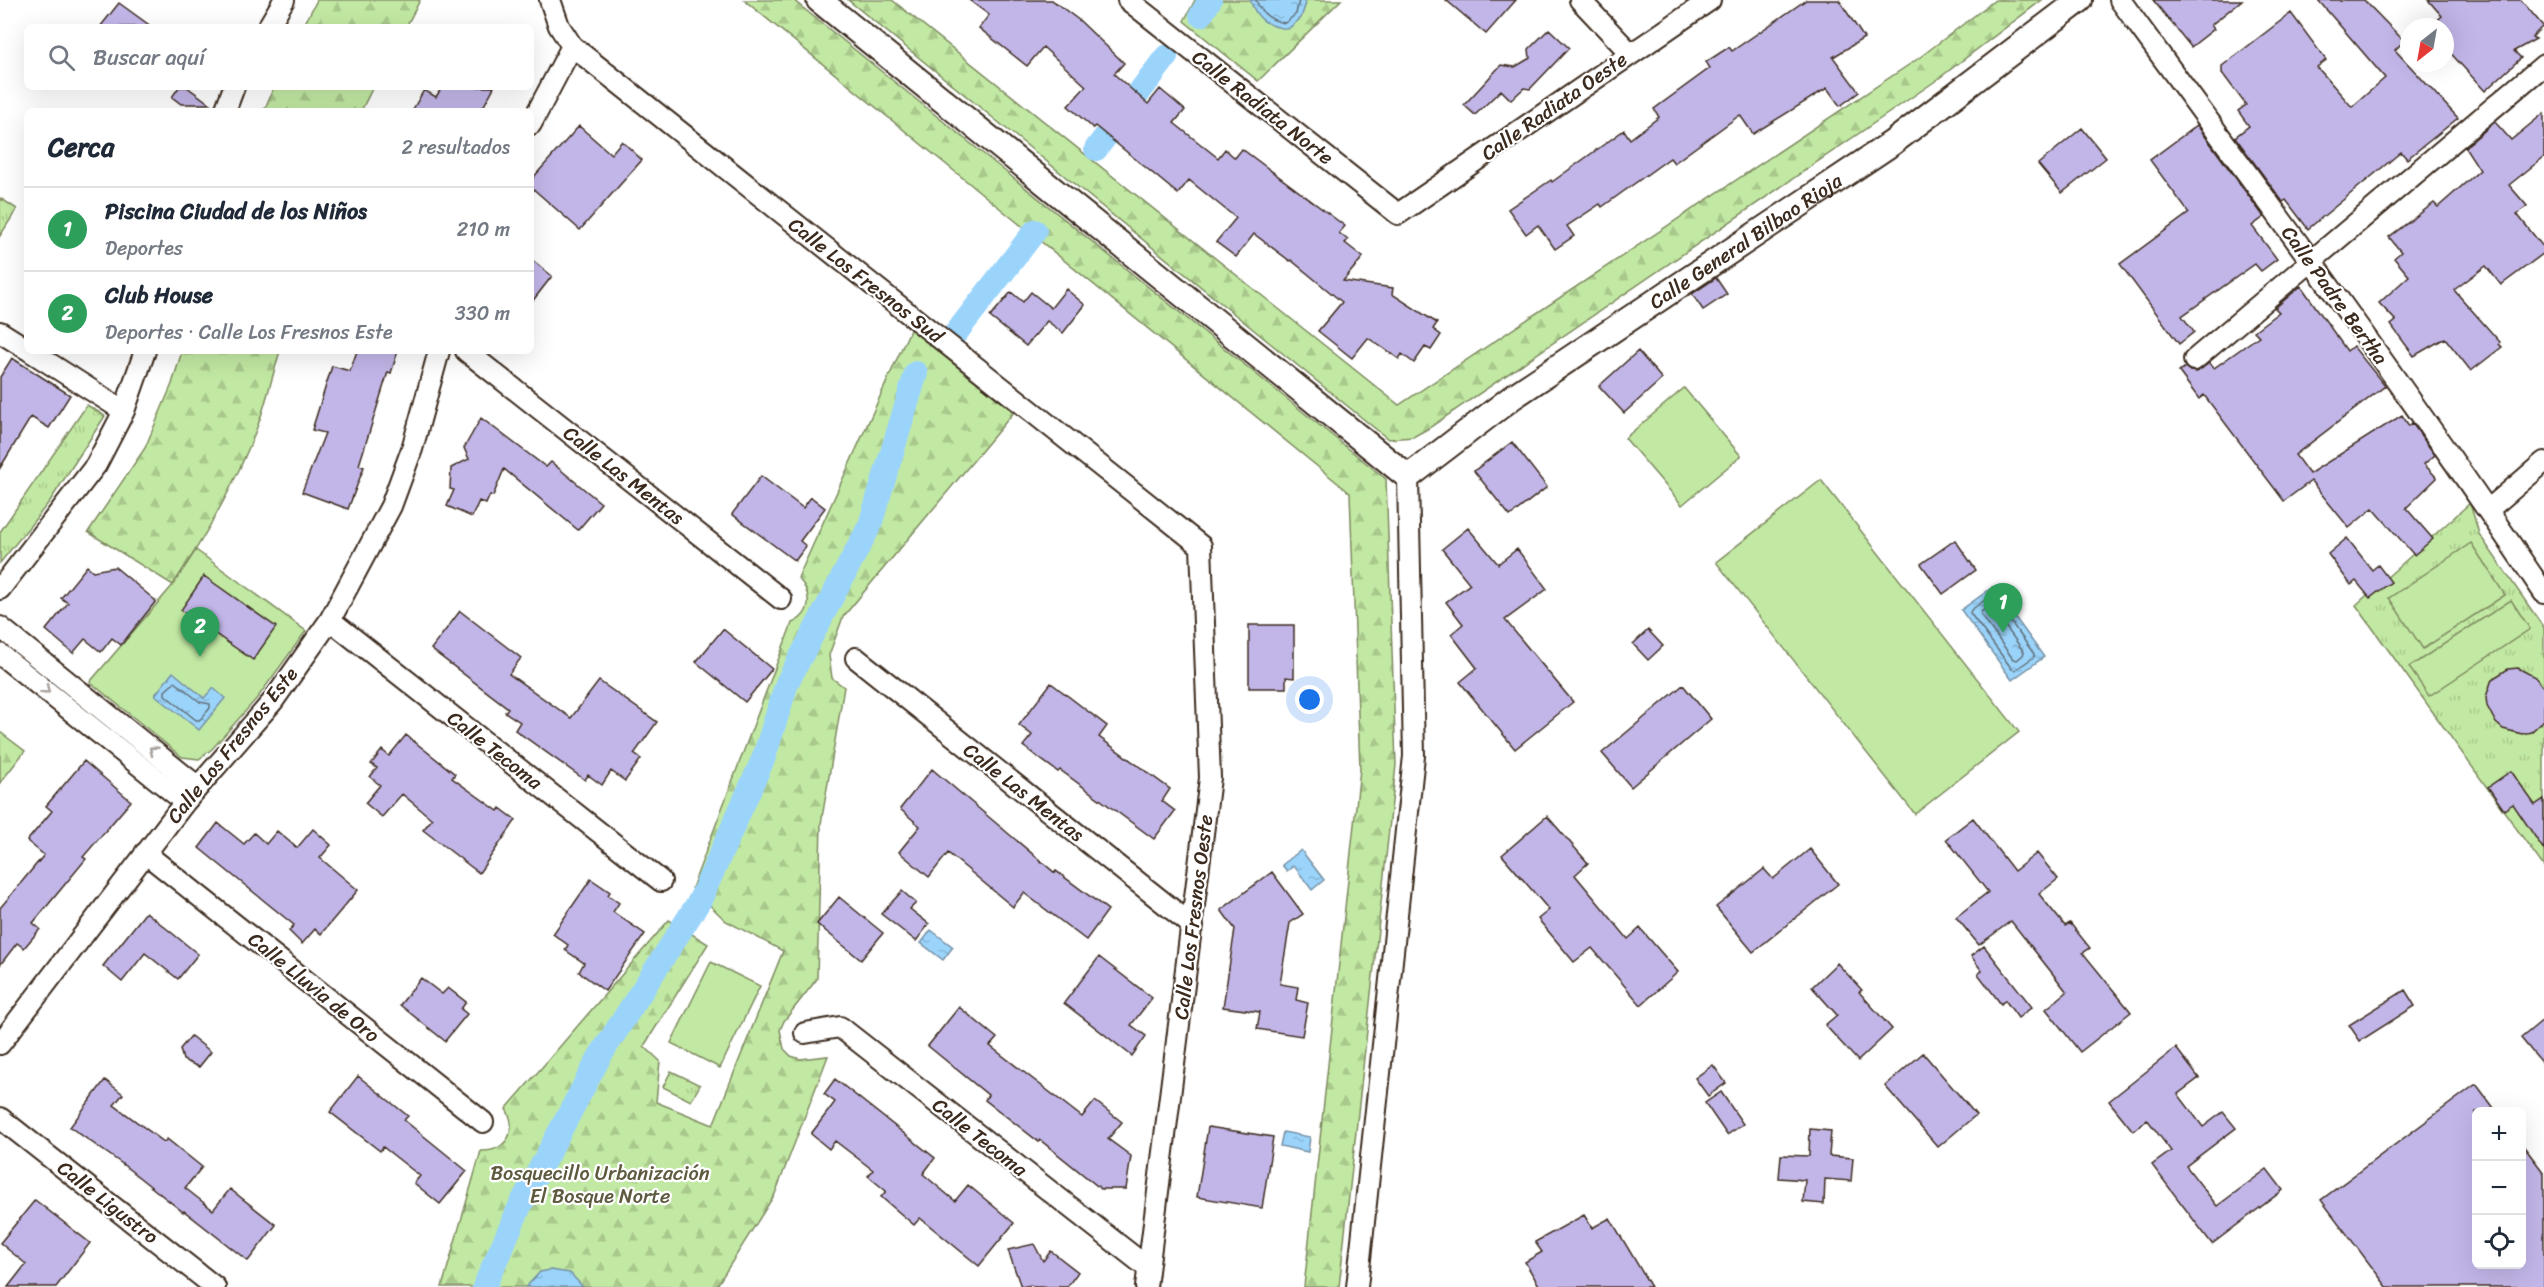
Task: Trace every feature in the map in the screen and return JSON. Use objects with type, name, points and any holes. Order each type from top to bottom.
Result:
[{"type":"street","points":[[270,24],[284,0]]},
{"type":"street","name":"Calle Los Fresnos Sud","points":[[550,0],[559,26],[572,46],[1201,546]]},
{"type":"street","points":[[819,0],[1408,477],[1414,756],[1357,1287]]},
{"type":"street","name":"Calle Radiata Norte","points":[[1128,0],[1398,214]]},
{"type":"street","points":[[1580,0],[1630,53]]},
{"type":"street","name":"Calle Radiata Oeste","points":[[1398,214],[1710,0]]},
{"type":"street","name":"Calle General Bilbao Rioja","points":[[1408,477],[1514,396],[1892,143],[2080,0]]},
{"type":"street","name":"Calle Padre Bertha","points":[[2120,0],[2311,261],[2488,510],[2544,593]]},
{"type":"street","points":[[534,118],[572,46]]},
{"type":"street","points":[[2194,360],[2544,65]]},
{"type":"street","points":[[226,108],[233,90]]},
{"type":"street","points":[[0,332],[24,347]]},
{"type":"street","points":[[35,354],[124,411]]},
{"type":"street","points":[[0,589],[96,465],[124,411],[144,354]]},
{"type":"street","name":"Calle Los Fresnos Este","points":[[0,1044],[185,802],[273,701],[330,620],[391,506],[412,449],[439,354]]},
{"type":"street","name":"Calle Las Mentas","points":[[470,354],[781,599]]},
{"type":"street","points":[[2488,510],[2544,462]]},
{"type":"street","name":"Calle Los Fresnos Oeste","points":[[1147,1278],[1210,778],[1201,546]]},
{"type":"street","name":"Calle Tecoma","points":[[330,620],[661,881]]},
{"type":"street","points":[[0,627],[198,787]]},
{"type":"street","points":[[0,654],[185,802]]},
{"type":"street","name":"Calle Las Mentas","points":[[856,658],[1193,926]]},
{"type":"street","name":"Calle Lluvia de Oro","points":[[145,853],[483,1122]]},
{"type":"street","name":"Calle Tecoma","points":[[806,1033],[840,1027],[1147,1278]]},
{"type":"street","name":"Calle Ligustro","points":[[0,1118],[215,1287]]},
{"type":"green space","points":[[317,0],[420,0],[408,24],[305,24]]},
{"type":"green space","points":[[744,0],[793,0],[1386,479],[1396,765],[1339,1287],[1304,1287],[1360,769],[1350,493]]},
{"type":"green space","points":[[848,0],[892,0],[1399,405],[1919,58],[1995,0],[2042,0],[1934,82],[1429,428],[1413,437],[1388,439]]},
{"type":"green space","points":[[1195,0],[1341,0],[1258,81],[1184,21]]},
{"type":"green space","points":[[273,90],[372,90],[362,108],[265,108]]},
{"type":"green space","points":[[0,198],[17,209],[0,236]]},
{"type":"green space","name":"Bosquecillo Urbanización El Bosque Norte","points":[[911,328],[1014,412],[843,617],[829,655],[832,678],[844,687],[821,824],[817,979],[784,1021],[780,1030],[784,1049],[791,1056],[800,1059],[828,1056],[775,1194],[716,1287],[442,1287],[481,1151],[497,1148],[508,1138],[511,1125],[506,1109],[669,920],[708,944],[644,1046],[660,1061],[656,1102],[713,1125],[783,951],[726,921],[692,888],[792,623],[799,619],[807,609],[808,596],[798,578]]},
{"type":"green space","points":[[181,354],[279,354],[259,422],[232,486],[173,585],[88,532],[145,448],[172,384]]},
{"type":"green space","points":[[1684,388],[1741,456],[1682,505],[1625,438]]},
{"type":"green space","points":[[87,405],[105,416],[50,501],[0,563],[0,532]]},
{"type":"green space","points":[[1821,480],[2019,732],[1915,814],[1716,562]]},
{"type":"green space","points":[[2470,503],[2479,534],[2544,628],[2544,867],[2356,605]]},
{"type":"green space","points":[[2471,543],[2505,595],[2423,649],[2389,598]]},
{"type":"green space","points":[[196,550],[306,631],[258,697],[212,749],[199,759],[182,757],[90,682],[173,585]]},
{"type":"green space","points":[[2511,600],[2530,629],[2429,696],[2409,667]]},
{"type":"green space","points":[[0,732],[25,751],[0,783]]},
{"type":"green space","points":[[711,962],[760,986],[720,1068],[671,1043]]},
{"type":"green space","points":[[671,1071],[700,1085],[691,1101],[663,1087]]},
{"type":"water","points":[[1250,0],[1304,0],[1306,3],[1301,18],[1288,29],[1264,21],[1256,13]]},
{"type":"water","points":[[1993,587],[2044,657],[2012,680],[1961,610]]},
{"type":"water","points":[[173,672],[204,698],[213,688],[225,698],[199,730],[155,695]]},
{"type":"water","points":[[1301,850],[1324,880],[1312,890],[1294,866],[1287,871],[1282,865]]},
{"type":"water","points":[[931,930],[953,947],[943,960],[921,943]]},
{"type":"water","points":[[1283,1132],[1310,1137],[1308,1152],[1280,1146]]},
{"type":"water","points":[[550,1270],[570,1273],[583,1287],[526,1287],[540,1272]]},
{"type":"building","points":[[969,0],[1052,0],[1080,21],[1124,63],[1114,74],[1148,104],[1160,89],[1185,110],[1174,123],[1218,158],[1225,149],[1235,158],[1242,149],[1345,226],[1339,233],[1348,240],[1345,243],[1363,257],[1343,281],[1393,288],[1392,294],[1437,323],[1433,329],[1441,335],[1431,350],[1425,347],[1414,363],[1402,354],[1399,359],[1368,338],[1352,358],[1318,331],[1342,302],[1291,260],[1254,234],[1236,257],[1216,242],[1236,218],[1189,180],[1178,194],[1095,126],[1093,128],[1068,106],[1086,86],[1043,47],[1027,66],[979,28],[989,15]]},
{"type":"building","points":[[1446,0],[1516,0],[1486,34]]},
{"type":"building","points":[[1806,0],[1839,0],[1864,38],[1833,57],[1859,92],[1840,106],[1827,88],[1753,134],[1740,115],[1674,163],[1670,158],[1602,207],[1600,204],[1567,226],[1574,236],[1555,249],[1538,225],[1526,234],[1508,209],[1551,180],[1552,182],[1624,130],[1630,139],[1659,117],[1654,109],[1710,68],[1706,62],[1729,47],[1732,51]]},
{"type":"building","points":[[2153,0],[2242,0],[2211,25],[2214,29],[2191,47]]},
{"type":"building","points":[[2318,0],[2364,0],[2400,37],[2400,45],[2395,50],[2400,55],[2400,72],[2415,72],[2458,118],[2407,159],[2401,152],[2308,229],[2286,200],[2283,202],[2235,137],[2249,126],[2238,111],[2246,105],[2222,73],[2222,66],[2291,13],[2326,60],[2317,67],[2352,107],[2385,78]]},
{"type":"building","points":[[2428,0],[2521,0],[2543,26],[2532,37],[2536,39],[2514,51],[2521,58],[2485,91],[2454,57],[2454,18],[2440,18],[2442,16]]},
{"type":"building","points":[[119,3],[148,24],[102,24]]},
{"type":"building","points":[[1549,29],[1569,48],[1530,89],[1524,88],[1511,100],[1501,90],[1475,115],[1464,105],[1501,65],[1515,67],[1530,58],[1529,49]]},
{"type":"building","points":[[177,90],[191,90],[210,104],[181,104],[172,97]]},
{"type":"building","points":[[424,90],[436,97],[440,90],[492,90],[483,108],[414,108]]},
{"type":"building","points":[[2544,113],[2544,157],[2509,185],[2527,206],[2517,214],[2544,248],[2544,253],[2501,285],[2486,266],[2454,290],[2502,347],[2471,371],[2445,338],[2414,356],[2391,325],[2396,321],[2379,303],[2409,276],[2394,258],[2401,252],[2389,237],[2434,203],[2438,207],[2480,170],[2465,147],[2495,122],[2511,140]]},
{"type":"building","points":[[2197,125],[2264,217],[2252,226],[2277,259],[2261,271],[2255,264],[2182,316],[2194,332],[2179,344],[2120,264],[2189,213],[2150,160]]},
{"type":"building","points":[[579,126],[611,154],[622,141],[642,160],[580,230],[534,190],[534,177]]},
{"type":"building","points":[[2082,128],[2106,158],[2062,193],[2038,164]]},
{"type":"building","points":[[534,261],[552,276],[534,299]]},
{"type":"building","points":[[1716,278],[1727,294],[1703,310],[1692,294]]},
{"type":"building","points":[[2301,286],[2347,351],[2353,346],[2385,386],[2295,455],[2309,474],[2402,415],[2409,426],[2412,423],[2435,455],[2424,464],[2437,478],[2406,508],[2433,539],[2414,555],[2373,508],[2349,528],[2311,481],[2284,501],[2204,395],[2199,399],[2179,372],[2185,367],[2197,372],[2209,363],[2214,368],[2259,336],[2254,331],[2279,312],[2275,308]]},
{"type":"building","points":[[1066,289],[1085,305],[1063,333],[1047,321],[1026,346],[990,317],[1011,292],[1023,302],[1031,292],[1051,308]]},
{"type":"building","points":[[1638,351],[1662,379],[1624,413],[1599,386]]},
{"type":"building","points":[[356,354],[397,354],[391,373],[388,372],[359,465],[364,467],[348,509],[302,492],[325,433],[312,430],[332,366],[350,371]]},
{"type":"building","points":[[12,358],[70,395],[49,428],[31,417],[0,468],[0,377]]},
{"type":"building","points":[[481,418],[546,467],[551,462],[601,503],[578,530],[504,469],[493,496],[490,495],[486,504],[479,501],[472,517],[447,506],[454,490],[450,489],[451,468],[469,459],[464,448]]},
{"type":"building","points":[[1512,442],[1547,487],[1510,516],[1474,471]]},
{"type":"building","points":[[761,476],[803,508],[811,497],[825,508],[800,541],[806,546],[795,561],[732,514]]},
{"type":"building","points":[[1468,528],[1498,564],[1517,549],[1547,589],[1505,620],[1573,702],[1515,749],[1460,682],[1477,668],[1451,634],[1463,624],[1446,602],[1470,584],[1442,549]]},
{"type":"building","points":[[2347,538],[2372,570],[2378,565],[2391,582],[2370,598],[2356,581],[2351,585],[2328,554]]},
{"type":"building","points":[[1955,540],[1976,570],[1943,594],[1921,564]]},
{"type":"building","points":[[87,566],[93,571],[115,567],[156,601],[121,645],[112,638],[101,652],[85,639],[73,653],[46,630],[68,603],[61,598]]},
{"type":"building","points":[[204,576],[276,627],[253,660],[181,610]]},
{"type":"building","points":[[460,611],[521,658],[509,674],[571,718],[599,681],[657,722],[634,754],[641,759],[625,781],[611,771],[602,785],[588,775],[585,780],[515,730],[520,722],[505,712],[508,708],[431,649]]},
{"type":"building","points":[[1249,625],[1294,625],[1294,678],[1286,677],[1286,688],[1249,688]]},
{"type":"building","points":[[723,629],[772,669],[745,702],[696,662]]},
{"type":"building","points":[[1648,630],[1663,646],[1648,660],[1633,644]]},
{"type":"building","points":[[2518,668],[2535,677],[2544,688],[2544,720],[2531,732],[2522,734],[2503,729],[2496,723],[2487,706],[2486,697],[2492,679],[2508,669]]},
{"type":"building","points":[[1051,683],[1107,726],[1099,737],[1170,789],[1162,801],[1175,811],[1154,839],[1060,770],[1058,772],[1023,746],[1032,735],[1019,725]]},
{"type":"building","points":[[1683,685],[1711,719],[1631,787],[1602,753]]},
{"type":"building","points":[[406,735],[455,774],[452,778],[498,811],[500,808],[516,820],[479,873],[423,830],[432,819],[402,794],[382,817],[365,803],[380,785],[370,777],[377,768],[371,764],[382,750],[389,756]]},
{"type":"building","points":[[84,761],[131,801],[83,857],[86,859],[33,923],[40,929],[24,948],[17,943],[0,965],[0,908],[44,855],[27,841],[52,811],[46,806]]},
{"type":"building","points":[[932,769],[1055,873],[1056,871],[1108,910],[1086,940],[1024,893],[1013,907],[948,853],[929,877],[899,852],[920,826],[900,809]]},
{"type":"building","points":[[2511,771],[2535,805],[2544,799],[2544,850],[2513,804],[2504,810],[2488,787]]},
{"type":"building","points":[[1547,816],[1588,863],[1575,875],[1628,939],[1640,928],[1678,972],[1641,1005],[1592,948],[1574,962],[1538,919],[1549,910],[1502,855]]},
{"type":"building","points":[[1973,818],[2014,871],[2037,853],[2058,879],[2039,894],[2065,926],[2070,923],[2090,948],[2083,953],[2131,1012],[2080,1052],[2046,1009],[2067,992],[2011,921],[1979,945],[1956,917],[1988,892],[1946,839]]},
{"type":"building","points":[[218,823],[244,844],[254,833],[266,844],[277,831],[297,848],[313,829],[331,845],[320,858],[358,890],[321,934],[315,929],[302,944],[289,931],[294,925],[199,848]]},
{"type":"building","points":[[1810,849],[1838,884],[1753,952],[1716,907],[1764,869],[1773,879]]},
{"type":"building","points":[[1272,872],[1303,914],[1290,923],[1280,984],[1298,987],[1296,1000],[1308,1003],[1302,1036],[1257,1029],[1260,1012],[1223,1007],[1235,929],[1221,910]]},
{"type":"building","points":[[591,879],[610,892],[608,895],[619,903],[613,912],[645,934],[605,991],[579,972],[584,963],[565,950],[568,945],[553,934]]},
{"type":"building","points":[[902,891],[916,903],[910,909],[929,924],[916,941],[881,914]]},
{"type":"building","points":[[839,897],[883,933],[861,960],[817,924]]},
{"type":"building","points":[[146,912],[198,954],[178,979],[145,953],[122,982],[103,966]]},
{"type":"building","points":[[1984,946],[2032,1007],[2018,1018],[2005,1000],[2001,1004],[1978,974],[1982,971],[1971,956]]},
{"type":"building","points":[[1099,957],[1152,998],[1131,1025],[1146,1036],[1132,1056],[1064,1003]]},
{"type":"building","points":[[1837,963],[1862,990],[1859,992],[1892,1029],[1858,1061],[1825,1025],[1837,1015],[1812,987]]},
{"type":"building","points":[[421,978],[442,994],[448,988],[466,1002],[461,1009],[467,1014],[445,1041],[400,1005]]},
{"type":"building","points":[[2405,990],[2415,1006],[2360,1041],[2349,1025]]},
{"type":"building","points":[[959,1007],[997,1038],[990,1046],[1082,1117],[1095,1101],[1122,1122],[1108,1139],[1131,1156],[1126,1189],[1101,1189],[985,1100],[988,1095],[928,1046]]},
{"type":"building","points":[[2544,1019],[2544,1066],[2521,1038]]},
{"type":"building","points":[[191,1036],[211,1052],[199,1067],[183,1060],[180,1049]]},
{"type":"building","points":[[2176,1048],[2199,1078],[2178,1094],[2203,1127],[2223,1112],[2236,1128],[2186,1166],[2217,1206],[2267,1169],[2283,1190],[2212,1244],[2152,1165],[2171,1151],[2147,1119],[2133,1131],[2109,1101]]},
{"type":"building","points":[[1923,1053],[1976,1115],[1938,1147],[1885,1086]]},
{"type":"building","points":[[1713,1065],[1726,1083],[1708,1096],[1695,1078]]},
{"type":"building","points":[[358,1076],[408,1116],[404,1120],[467,1171],[440,1204],[414,1183],[420,1176],[383,1147],[380,1151],[330,1112]]},
{"type":"building","points":[[835,1079],[935,1158],[923,1174],[955,1201],[968,1185],[1014,1223],[979,1266],[920,1218],[914,1225],[881,1197],[886,1191],[868,1176],[873,1170],[835,1141],[829,1149],[811,1134],[835,1102],[824,1094]]},
{"type":"building","points":[[105,1080],[123,1094],[114,1105],[164,1142],[167,1139],[202,1167],[185,1188],[213,1210],[230,1189],[276,1225],[248,1261],[121,1163],[70,1127]]},
{"type":"building","points":[[2476,1084],[2493,1107],[2472,1107],[2472,1269],[2526,1269],[2526,1149],[2544,1173],[2544,1287],[2387,1287],[2321,1200]]},
{"type":"building","points":[[1721,1092],[1743,1124],[1727,1135],[1705,1103]]},
{"type":"building","points":[[1208,1127],[1273,1137],[1262,1208],[1197,1197]]},
{"type":"building","points":[[1810,1129],[1831,1131],[1829,1156],[1853,1158],[1851,1181],[1825,1179],[1824,1204],[1803,1202],[1805,1180],[1779,1178],[1781,1155],[1809,1156]]},
{"type":"building","points":[[35,1200],[90,1243],[56,1287],[8,1287],[26,1264],[0,1243]]},
{"type":"building","points":[[1584,1215],[1592,1228],[1610,1218],[1651,1287],[1540,1287],[1525,1262],[1542,1252],[1535,1242]]},
{"type":"building","points":[[1034,1244],[1043,1261],[1051,1251],[1078,1272],[1067,1287],[1034,1287],[1031,1285],[1021,1287],[1008,1250]]},
{"type":"waterway","points":[[1201,15],[1210,0]]},
{"type":"waterway","points":[[1096,149],[1166,57]]},
{"type":"waterway","points":[[956,333],[1035,231]]},
{"type":"waterway","points":[[484,1287],[520,1206],[600,1056],[700,900],[764,757],[787,683],[870,525],[916,373]]},
{"type":"place","name":"Piscina Ciudad de los Niños","points":[[2003,633]]},
{"type":"place","name":"Club House","points":[[200,657]]}]
